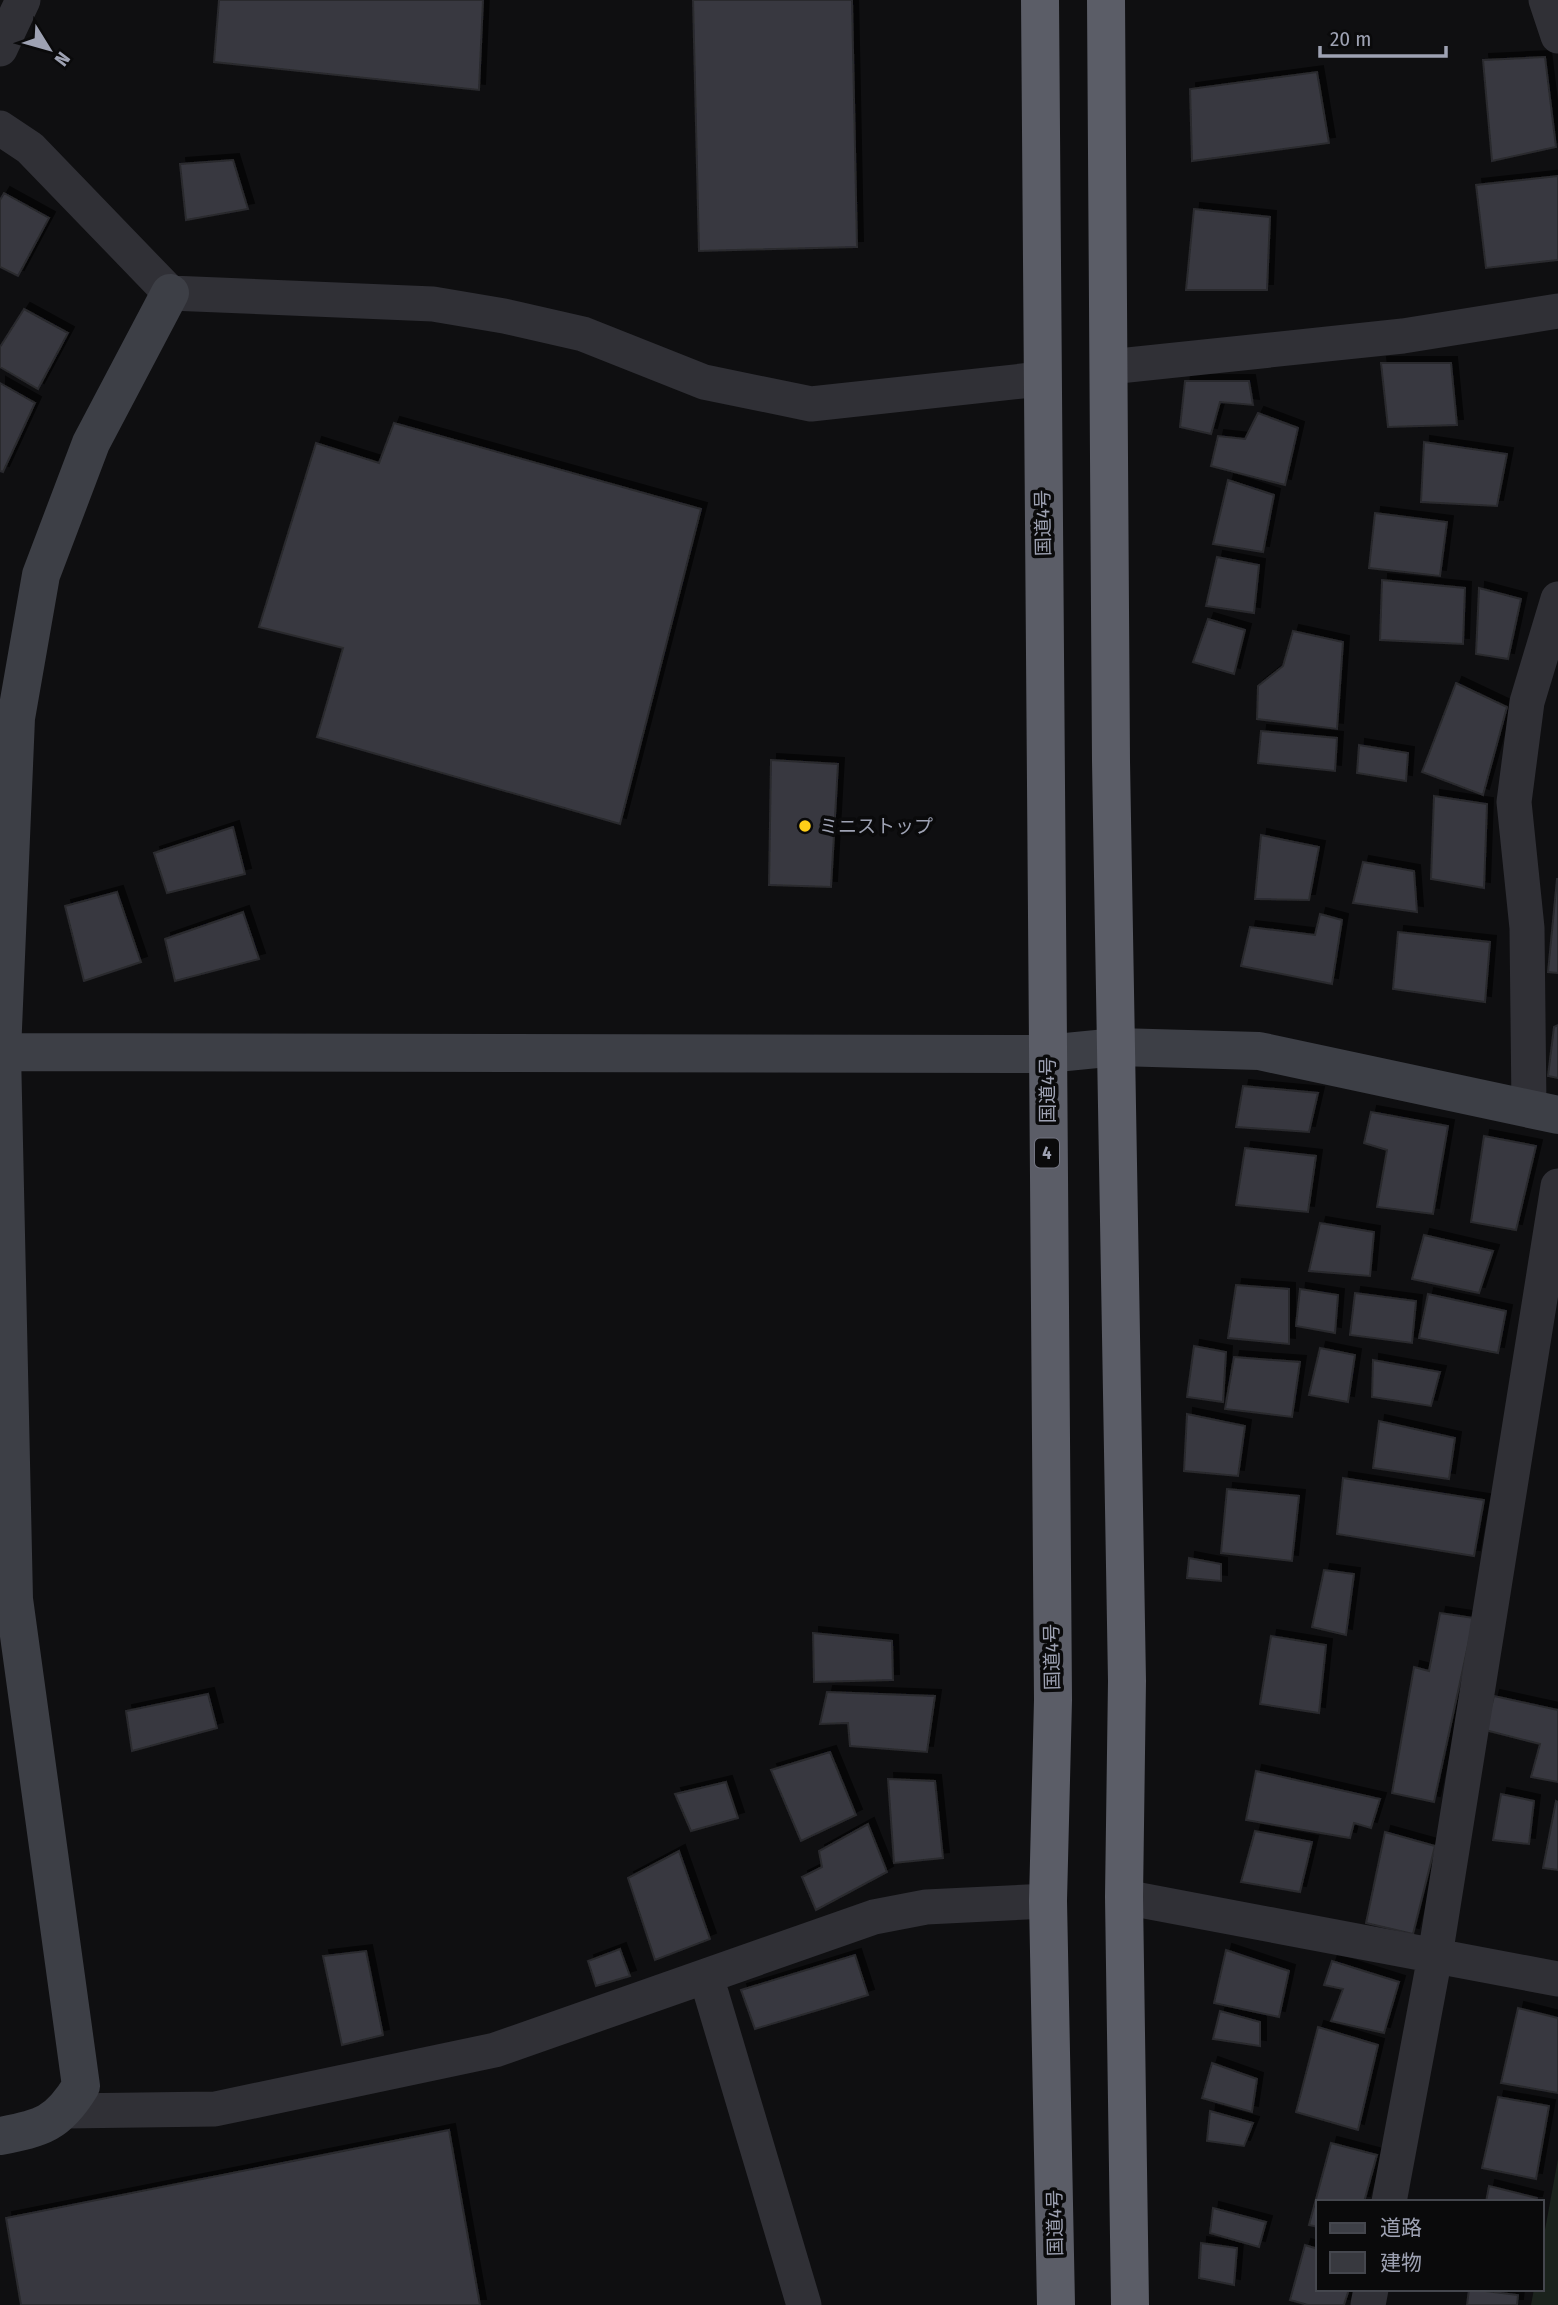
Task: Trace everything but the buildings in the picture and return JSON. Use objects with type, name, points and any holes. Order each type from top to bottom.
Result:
[{"type":"highway","name":"国道4号","points":[[1041,0],[1041,379],[1048,867],[1046,1054],[1053,1686],[1048,1901],[1056,2305]]},
{"type":"highway","points":[[1106,0],[1111,761],[1127,1681],[1124,1897],[1129,2305]]},
{"type":"street","points":[[0,49],[23,0]]},
{"type":"street","points":[[1546,0],[1558,36]]},
{"type":"street","points":[[0,128],[30,148],[170,293],[433,304],[505,316],[583,334],[704,382],[811,404],[1041,379]]},
{"type":"street","points":[[0,2136],[35,2130],[65,2111],[81,2086],[14,1599],[2,1052],[16,718],[41,575],[91,443],[170,293]]},
{"type":"street","points":[[1109,367],[1403,336],[1558,311]]},
{"type":"street","points":[[2,1052],[1046,1054],[1117,1047],[1259,1051],[1543,1111],[1514,802],[1527,702],[1558,599]]},
{"type":"street","points":[[1389,2200],[1435,1956],[1558,1186]]},
{"type":"street","points":[[1124,1897],[1558,1979]]},
{"type":"street","points":[[65,2111],[215,2109],[495,2050],[874,1917],[926,1908],[1048,1901]]},
{"type":"street","points":[[706,1976],[804,2305]]},
{"type":"shaded area","points":[[1558,2159],[1558,2305],[1531,2305],[1534,2291],[1544,2291],[1544,2235]]},
{"type":"place","name":"ミニストップ","points":[[805,826]]}]
